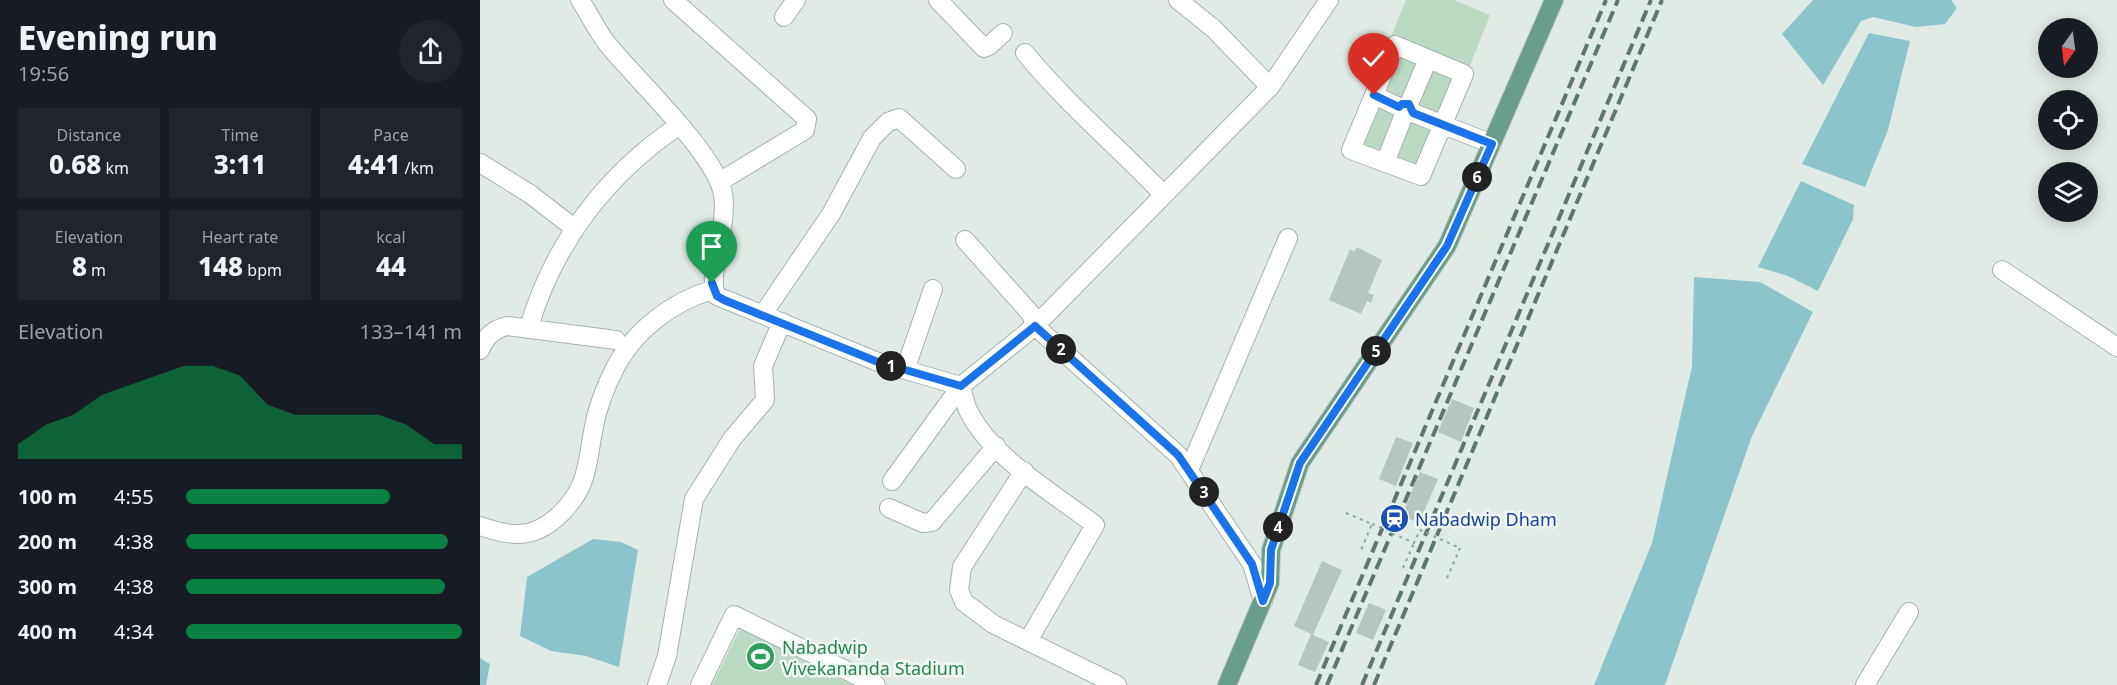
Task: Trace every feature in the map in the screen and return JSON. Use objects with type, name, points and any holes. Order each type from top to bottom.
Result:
[{"type":"main road","points":[[1227,685],[1270,583],[1271,550],[1300,463],[1447,246],[1554,0]]},
{"type":"street","points":[[580,0],[608,44],[702,154],[719,183],[726,216],[712,290]]},
{"type":"street","points":[[673,0],[807,119],[805,130],[719,183]]},
{"type":"street","points":[[784,17],[796,0]]},
{"type":"street","points":[[938,0],[984,48],[1003,33]]},
{"type":"street","points":[[1178,0],[1221,36],[1270,87]]},
{"type":"street","points":[[892,482],[961,386],[1035,326],[1270,87],[1329,0]]},
{"type":"street","points":[[1395,45],[1464,74],[1421,176],[1351,150],[1374,95],[1395,45]]},
{"type":"street","points":[[1025,52],[1075,109],[1118,147],[1164,195]]},
{"type":"street","points":[[1385,163],[1428,59]]},
{"type":"street","points":[[1374,95],[1492,144]]},
{"type":"street","points":[[763,314],[831,214],[872,138],[888,122],[899,118],[956,169]]},
{"type":"street","points":[[529,327],[539,294],[580,218],[636,159],[678,126]]},
{"type":"street","points":[[480,164],[530,194],[574,228]]},
{"type":"street","points":[[1189,470],[1288,238]]},
{"type":"street","points":[[964,240],[1031,314],[1035,326],[1178,455],[1252,564],[1263,601]]},
{"type":"street","points":[[2002,270],[2117,347]]},
{"type":"street","points":[[905,370],[933,289]]},
{"type":"street","points":[[712,290],[717,296],[878,362],[961,386]]},
{"type":"street","points":[[480,526],[509,535],[530,534],[541,530],[565,511],[575,497],[585,475],[591,456],[598,412],[621,357],[635,339],[673,306],[684,299],[712,290]]},
{"type":"street","points":[[657,685],[668,656],[694,499],[732,439],[765,400],[763,366],[782,322]]},
{"type":"street","points":[[483,338],[498,328],[507,326],[529,327],[616,340]]},
{"type":"street","points":[[961,386],[967,410],[996,446],[1024,471],[1095,525],[1029,640]]},
{"type":"street","points":[[889,508],[923,523],[932,522],[996,446]]},
{"type":"street","points":[[1024,471],[962,567],[959,590],[964,602],[979,615],[1117,685]]},
{"type":"street","points":[[1865,685],[1909,612]]},
{"type":"street","points":[[700,685],[734,615],[876,685]]},
{"type":"path","points":[[1346,513],[1414,543]]},
{"type":"path","points":[[1361,550],[1372,524]]},
{"type":"path","points":[[1403,568],[1420,530],[1460,548],[1447,578]]},
{"type":"green space","points":[[1406,0],[1454,0],[1490,15],[1424,182],[1344,151]]},
{"type":"green space","name":"Nabadwip Vivekananda Stadium","points":[[740,629],[853,685],[712,685]]},
{"type":"water","points":[[1813,0],[1951,0],[1957,8],[1945,24],[1916,27],[1873,17],[1861,21],[1823,85],[1782,34]]},
{"type":"water","points":[[1869,33],[1910,41],[1888,130],[1865,187],[1802,164]]},
{"type":"water","points":[[1801,181],[1854,205],[1853,219],[1818,291],[1788,276],[1758,267]]},
{"type":"water","points":[[1694,277],[1760,282],[1813,312],[1752,436],[1665,685],[1594,685],[1652,543],[1692,366]]},
{"type":"water","points":[[593,539],[621,542],[638,550],[619,667],[586,656],[551,651],[520,636],[527,577]]},
{"type":"water","points":[[480,658],[490,664],[486,685],[480,685]]},
{"type":"building","points":[[1357,247],[1382,260],[1368,293],[1374,295],[1371,303],[1367,301],[1361,314],[1329,300],[1350,249],[1354,252]]},
{"type":"building","points":[[1452,399],[1474,408],[1461,442],[1438,432]]},
{"type":"building","points":[[1396,437],[1413,443],[1396,486],[1379,479]]},
{"type":"building","points":[[1420,472],[1438,479],[1419,523],[1402,516]]},
{"type":"building","points":[[1322,561],[1342,570],[1313,635],[1329,642],[1315,672],[1298,665],[1311,634],[1294,626]]},
{"type":"building","points":[[1369,603],[1386,610],[1373,640],[1356,633]]},
{"type":"railway","points":[[1316,685],[1606,0]]},
{"type":"railway","points":[[1327,685],[1618,0]]},
{"type":"railway","points":[[1362,685],[1651,0]]},
{"type":"railway","points":[[1374,685],[1662,0]]},
{"type":"place","name":"Nabadwip Dham","points":[[1394,519]]},
{"type":"place","name":"Nabadwip Vivekananda Stadium","points":[[761,657]]},
{"type":"route","points":[[712,283],[712,290],[724,300],[878,362],[961,386],[1035,326],[1178,455],[1252,564],[1263,601],[1270,583],[1271,550],[1300,463],[1447,246],[1492,144],[1413,113],[1412,106],[1407,103],[1399,107],[1374,95]]}]
